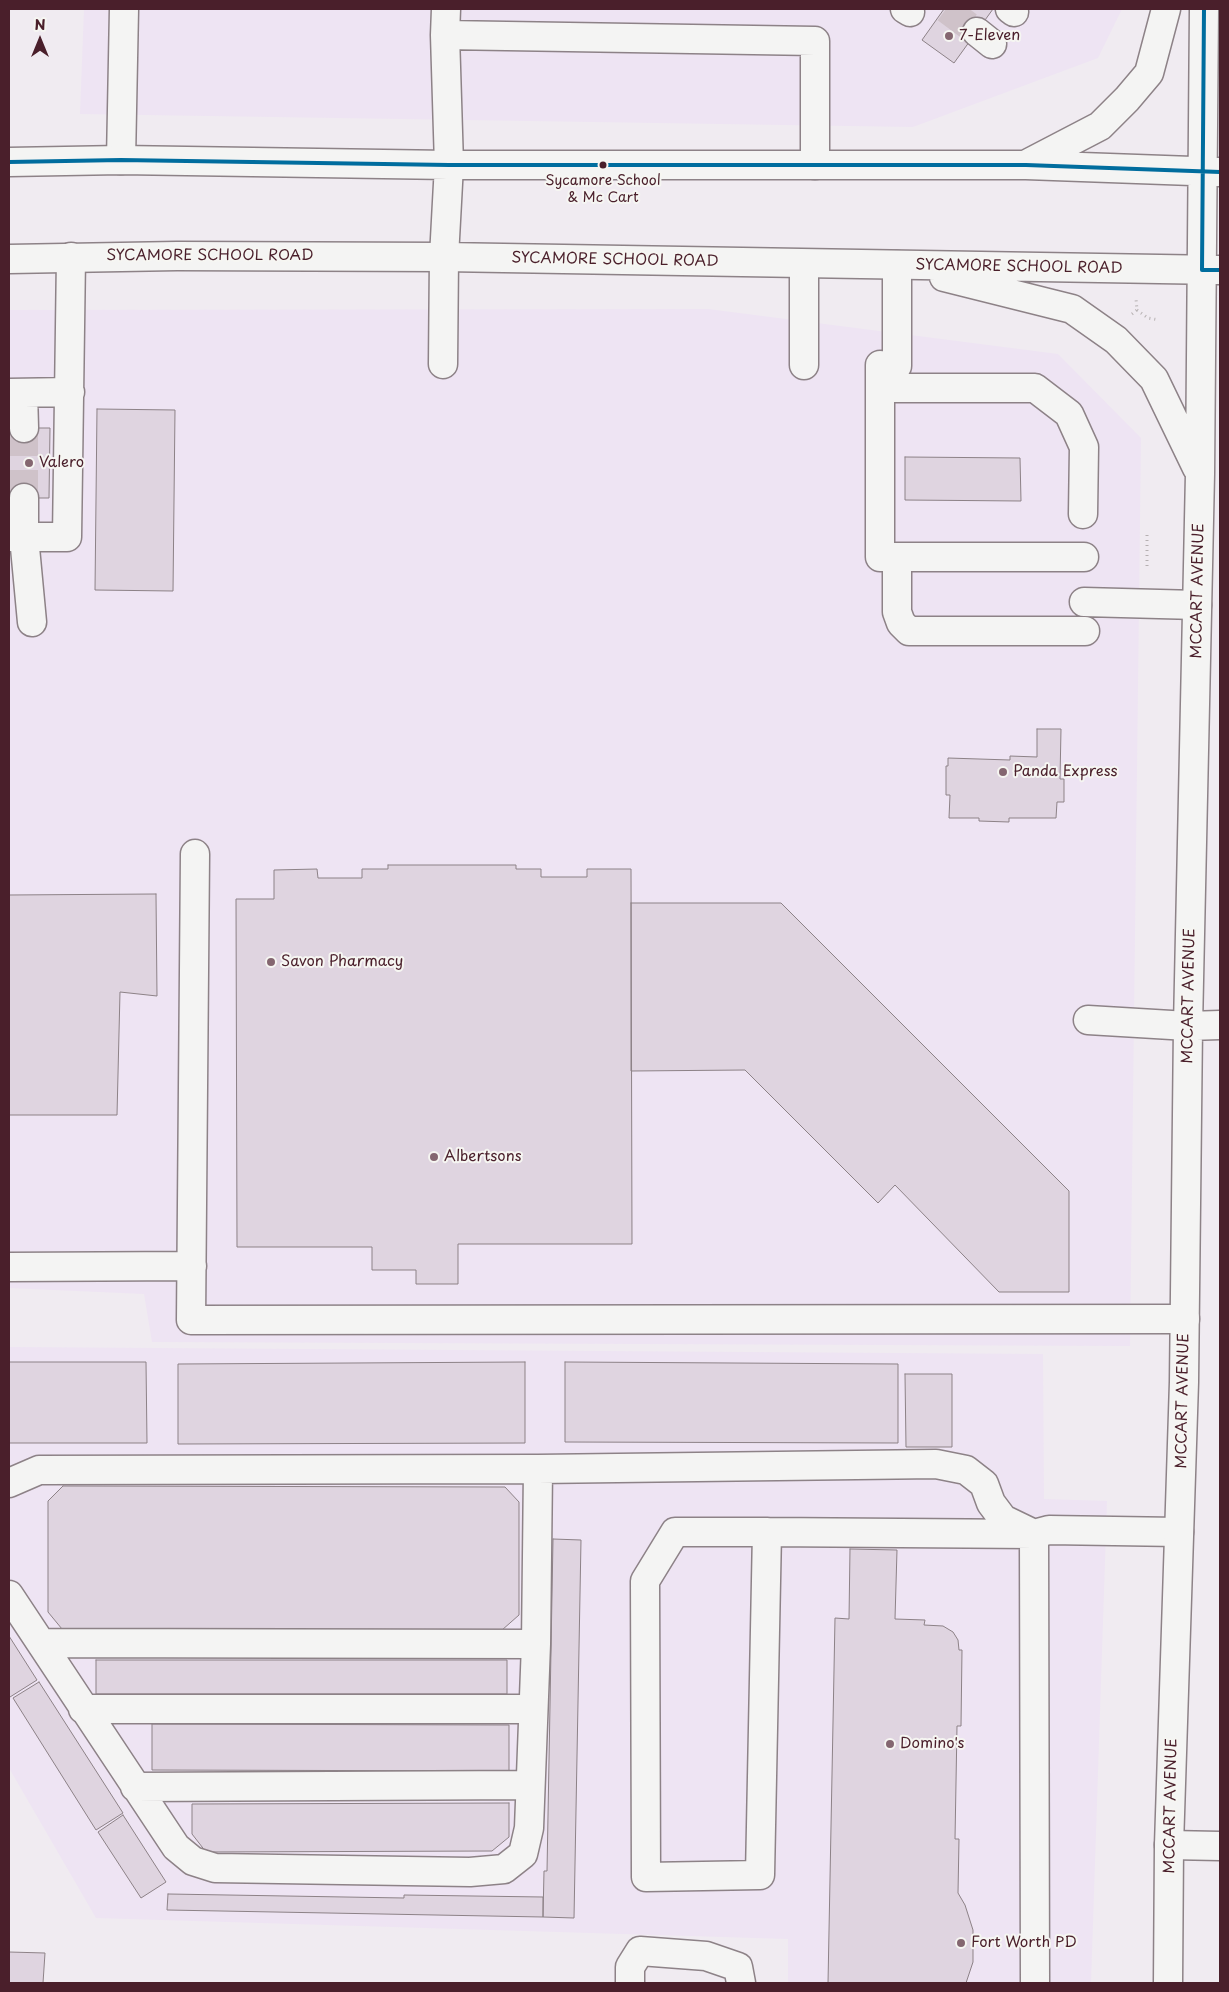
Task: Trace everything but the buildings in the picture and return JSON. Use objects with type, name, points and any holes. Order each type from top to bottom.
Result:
[{"type":"main road","points":[[121,160],[124,9]]},
{"type":"main road","points":[[1026,165],[1100,126],[1127,100],[1149,73],[1166,9]]},
{"type":"main road","name":"MCCART AVENUE","points":[[1168,1983],[1169,1845],[1185,1319],[1188,1026],[1200,474],[1211,270],[1211,172],[1204,9]]},
{"type":"main road","points":[[443,364],[444,256],[449,165],[445,22],[815,41],[815,165]]},
{"type":"main road","points":[[9,162],[121,160],[449,165],[1026,165],[1211,172]]},
{"type":"main road","points":[[16,537],[67,537],[71,256]]},
{"type":"main road","name":"SYCAMORE SCHOOL ROAD","points":[[9,259],[71,256],[444,256],[1211,270]]},
{"type":"main road","points":[[804,264],[804,365]]},
{"type":"main road","points":[[1084,557],[880,557],[885,373],[897,264],[1072,309],[1116,340],[1154,379],[1200,474]]},
{"type":"main road","points":[[885,373],[1035,388],[1069,414],[1084,447],[1083,514]]},
{"type":"main road","points":[[24,428],[16,393],[70,392]]},
{"type":"main road","points":[[24,498],[16,537],[32,622]]},
{"type":"main road","points":[[897,557],[897,612],[901,623],[909,631],[1085,631]]},
{"type":"main road","points":[[1084,602],[1197,605]]},
{"type":"main road","points":[[195,854],[191,1320],[1185,1319]]},
{"type":"main road","points":[[1088,1020],[1188,1026],[1220,1025]]},
{"type":"main road","points":[[9,1267],[192,1266]]},
{"type":"main road","points":[[9,1483],[39,1470],[538,1469],[936,1464],[966,1470],[984,1484],[991,1504],[1003,1519],[1034,1534]]},
{"type":"main road","points":[[9,1595],[176,1847],[193,1861],[215,1868],[470,1872],[504,1869],[523,1854],[528,1828],[536,1644],[538,1469]]},
{"type":"main road","points":[[767,1532],[760,1875],[646,1877],[645,1581],[675,1532],[767,1532],[1034,1534],[1049,1530],[1179,1532]]},
{"type":"main road","points":[[1034,1534],[1035,1983]]},
{"type":"main road","points":[[41,1643],[536,1644]]},
{"type":"main road","points":[[83,1709],[533,1709]]},
{"type":"main road","points":[[135,1786],[530,1785]]},
{"type":"main road","points":[[1169,1845],[1220,1846]]},
{"type":"main road","points":[[630,1983],[630,1967],[640,1951],[706,1956],[738,1967],[741,1983]]},
{"type":"path","points":[[1137,310],[1148,318],[1159,320]]},
{"type":"path","points":[[1147,535],[1147,567]]},
{"type":"shaded area","points":[[84,9],[1122,9],[1098,58],[913,127],[80,114]]},
{"type":"shaded area","points":[[708,309],[1058,354],[1141,438],[1130,1346],[152,1342],[144,1294],[9,1288],[9,310]]},
{"type":"shaded area","points":[[9,1347],[1043,1354],[1044,1499],[1107,1501],[1091,1983],[788,1983],[788,1939],[96,1918],[9,1768]]},
{"type":"tunnel","points":[[946,9],[977,32]]},
{"type":"tunnel","points":[[24,428],[24,498]]},
{"type":"transit line","points":[[1204,9],[1202,270],[1220,270]]},
{"type":"transit line","points":[[9,162],[121,160],[449,165],[1026,165],[1220,172]]},
{"type":"place","name":"7-Eleven","points":[[949,36]]},
{"type":"place","name":"Sycamore School & Mc Cart","points":[[603,165]]},
{"type":"place","name":"Valero","points":[[29,463]]},
{"type":"place","name":"Panda Express","points":[[1003,772]]},
{"type":"place","name":"Savon Pharmacy","points":[[271,962]]},
{"type":"place","name":"Albertsons","points":[[434,1157]]},
{"type":"place","name":"Domino's","points":[[890,1744]]},
{"type":"place","name":"Fort Worth PD","points":[[961,1943]]}]
